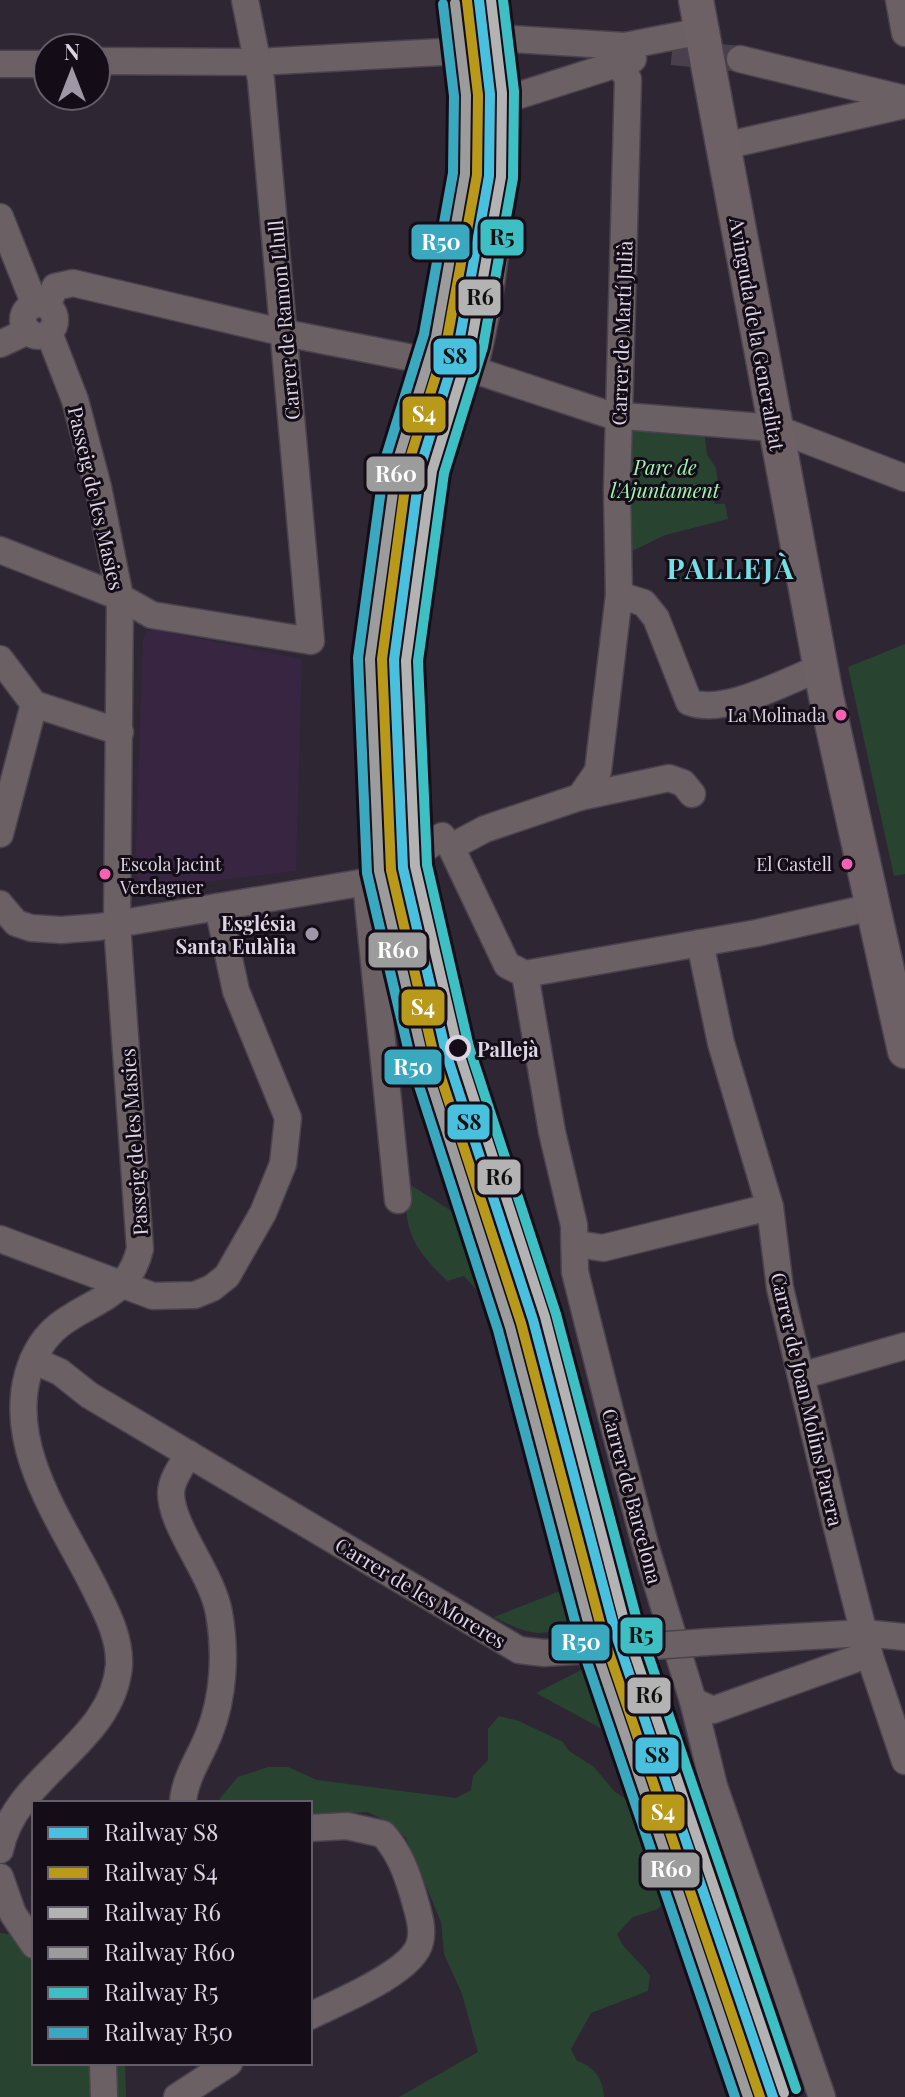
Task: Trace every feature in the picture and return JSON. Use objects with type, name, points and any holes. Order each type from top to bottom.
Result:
[{"type":"main road","name":"Avinguda de la Generalitat","points":[[699,15],[820,668],[872,907],[900,1007],[905,1051]]},
{"type":"street","name":"Carrer de Ramon Llull","points":[[120,597],[152,615],[311,641],[285,333],[257,62],[245,0]]},
{"type":"street","points":[[427,361],[442,315],[464,170],[465,107],[455,0]]},
{"type":"street","points":[[474,370],[496,257],[502,172],[501,101],[492,0]]},
{"type":"street","points":[[899,0],[905,33]]},
{"type":"street","points":[[497,38],[625,46],[699,15]]},
{"type":"street","points":[[112,61],[257,62],[460,51]]},
{"type":"street","points":[[501,101],[618,62],[672,52]]},
{"type":"street","points":[[740,59],[905,99]]},
{"type":"street","name":"Carrer de Martí Julià","points":[[580,797],[598,771],[619,595],[619,413],[628,79],[618,62]]},
{"type":"street","points":[[0,64],[32,64]]},
{"type":"street","points":[[850,118],[857,98],[852,86]]},
{"type":"street","points":[[724,146],[905,105]]},
{"type":"street","points":[[0,217],[41,305],[55,287],[73,283],[285,333],[474,370],[610,415],[619,413],[775,428],[905,478]]},
{"type":"street","name":"Passeig de les Masies","points":[[41,305],[56,319],[38,332],[75,400],[98,487],[120,597],[117,924],[140,1234],[137,1261],[126,1284]]},
{"type":"street","points":[[0,344],[38,332]]},
{"type":"street","points":[[0,550],[120,597]]},
{"type":"street","points":[[619,595],[644,603],[656,618],[685,694],[689,702],[699,706],[714,707],[820,668]]},
{"type":"street","points":[[0,659],[34,704],[120,732]]},
{"type":"street","points":[[0,834],[34,704]]},
{"type":"street","points":[[451,847],[485,829],[580,797],[669,778],[683,783],[692,794]]},
{"type":"street","points":[[0,904],[16,923],[31,928],[61,930],[117,924],[366,882],[388,865],[406,863],[442,836],[451,847],[507,965],[525,974],[700,943],[872,907]]},
{"type":"street","points":[[366,882],[398,1200]]},
{"type":"street","points":[[0,1239],[153,1296],[195,1295],[212,1288],[227,1276],[263,1213],[283,1164],[288,1118],[236,991],[218,907]]},
{"type":"street","name":"Carrer de Joan Molins Parera","points":[[700,943],[721,1043],[770,1207],[780,1288],[867,1645],[905,1761]]},
{"type":"street","name":"Carrer de Barcelona","points":[[525,974],[576,1244],[575,1272],[646,1548],[693,1701],[714,1786],[822,2097]]},
{"type":"street","points":[[576,1244],[603,1248],[770,1207]]},
{"type":"street","points":[[0,1850],[15,1809],[105,1709],[119,1665],[116,1637],[105,1608],[36,1473],[24,1414],[27,1376],[47,1335],[61,1321],[126,1284]]},
{"type":"street","points":[[801,1376],[905,1346]]},
{"type":"street","name":"Carrer de les Moreres","points":[[33,1360],[60,1372],[89,1395],[519,1650],[532,1653],[708,1642],[867,1645],[905,1637]]},
{"type":"street","points":[[183,1801],[185,1787],[218,1709],[223,1660],[219,1613],[211,1581],[174,1511],[171,1491],[189,1454]]},
{"type":"street","points":[[693,1701],[713,1710],[858,1658],[867,1645]]},
{"type":"street","points":[[312,1828],[347,1826],[383,1834],[404,1865],[420,1944],[410,1959],[391,1974],[312,2015]]},
{"type":"street","points":[[0,1877],[13,1914],[32,1942]]},
{"type":"street","points":[[103,2065],[104,2097]]},
{"type":"street","points":[[177,2097],[226,2065]]},
{"type":"shaded area","name":"Escola Jacint Verdaguer","points":[[156,630],[302,659],[296,871],[152,889],[139,883],[135,874],[143,639],[146,631]]},
{"type":"green space","points":[[455,0],[492,0],[501,101],[474,370],[437,364],[453,251]]},
{"type":"green space","name":"Parc de l'Ajuntament","points":[[619,413],[703,421],[707,455],[716,468],[718,485],[711,490],[715,504],[725,504],[728,519],[665,535],[618,558]]},
{"type":"green space","points":[[905,644],[905,874],[894,876],[848,667]]},
{"type":"green space","points":[[406,1182],[506,1246],[545,1371],[597,1566],[595,1585],[577,1623],[535,1633],[494,1617],[568,1588],[577,1579],[578,1548],[568,1499],[541,1456],[514,1381],[526,1376],[513,1334],[497,1340],[482,1296],[464,1276],[447,1281],[418,1247],[409,1226]]},
{"type":"green space","points":[[583,1669],[670,1770],[771,2096],[747,2097],[669,1882],[642,1790],[625,1754],[602,1729],[536,1693]]},
{"type":"green space","points":[[499,1716],[519,1721],[563,1742],[569,1751],[594,1767],[615,1792],[632,1803],[644,1824],[647,1858],[665,1900],[658,1909],[633,1917],[617,1934],[650,1976],[648,1991],[591,2013],[571,2049],[577,2061],[596,2074],[604,2097],[399,2097],[478,2052],[462,1994],[444,1954],[441,1922],[406,1838],[392,1824],[368,1812],[312,1815],[312,1801],[220,1801],[238,1777],[268,1767],[288,1767],[317,1780],[456,1798],[471,1790],[473,1776],[488,1760],[488,1729]]},
{"type":"green space","points":[[0,1933],[32,1938],[32,2065],[125,2065],[126,2097],[0,2097]]},
{"type":"tunnel","points":[[672,52],[740,59]]},
{"type":"rail line","name":"S8","points":[[479,0],[490,94],[489,176],[459,343],[420,468],[394,660],[403,868],[446,1053],[533,1320],[616,1635],[773,2097]]},
{"type":"rail line","name":"R6","points":[[491,0],[502,93],[501,177],[471,345],[432,471],[406,661],[415,866],[458,1050],[545,1317],[627,1632],[784,2093]]},
{"type":"rail line","name":"R5","points":[[503,0],[514,91],[513,178],[483,347],[444,473],[418,661],[427,865],[469,1047],[556,1314],[639,1628],[796,2089]]},
{"type":"rail line","name":"S4","points":[[467,1],[478,95],[477,175],[447,340],[408,465],[382,659],[391,870],[434,1056],[521,1323],[604,1638],[760,2097]]},
{"type":"rail line","name":"R60","points":[[455,3],[466,95],[465,174],[436,337],[397,463],[370,659],[379,871],[423,1058],[510,1327],[593,1641],[748,2097]]},
{"type":"rail line","name":"R50","points":[[443,4],[454,96],[453,173],[424,334],[385,460],[358,658],[367,873],[411,1061],[498,1330],[581,1644],[735,2097]]},
{"type":"place","name":"La Molinada","points":[[841,715]]},
{"type":"place","name":"El Castell","points":[[847,864]]},
{"type":"place","name":"Escola Jacint Verdaguer","points":[[105,874]]},
{"type":"place","name":"Església Santa Eulàlia","points":[[312,934]]},
{"type":"place","name":"Pallejà","points":[[458,1048]]},
{"type":"district","name":"PALLEJÀ","points":[[731,567]]}]
